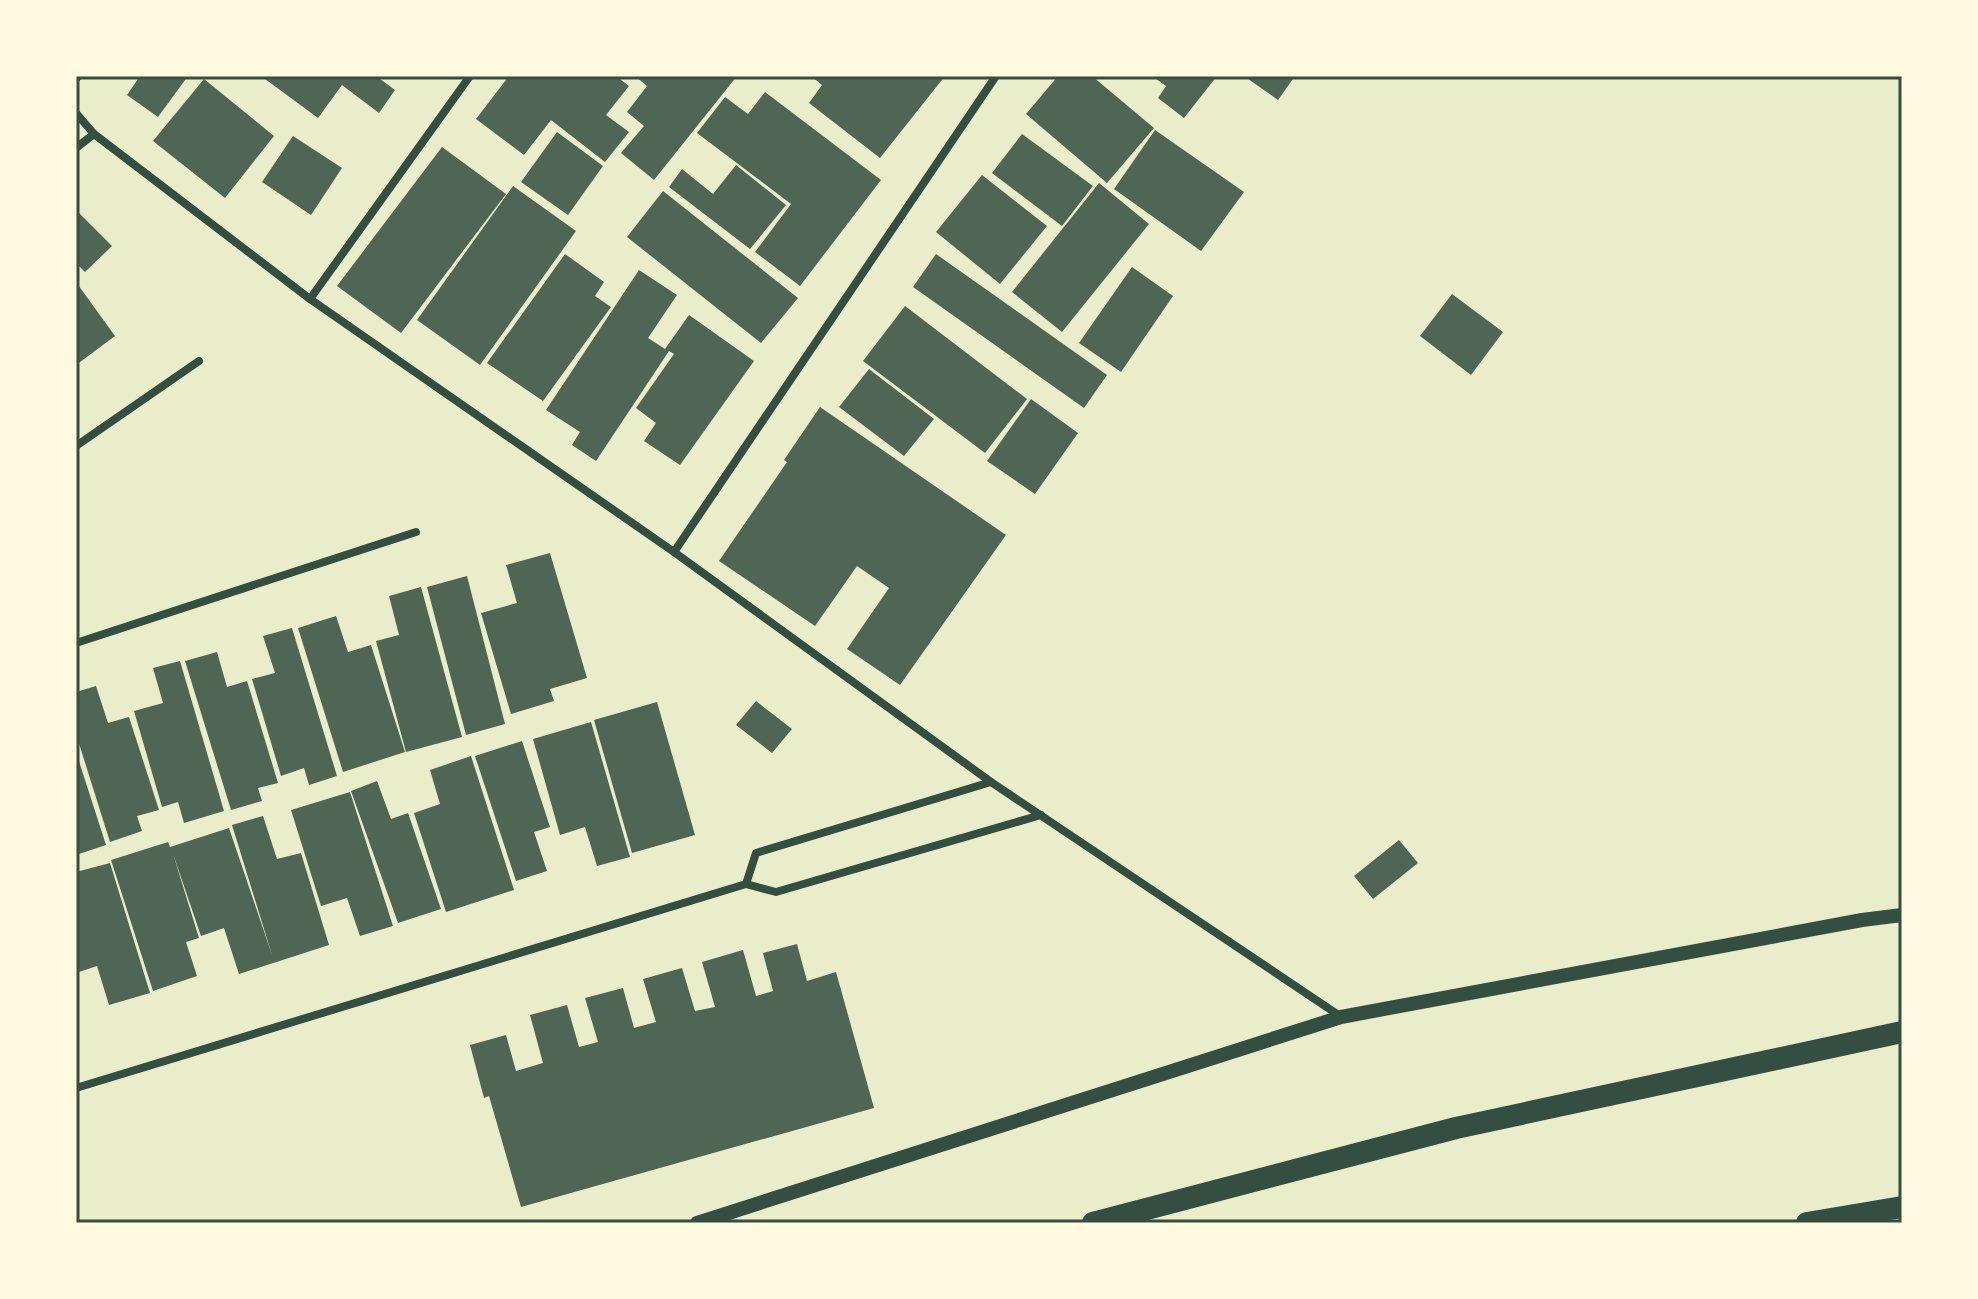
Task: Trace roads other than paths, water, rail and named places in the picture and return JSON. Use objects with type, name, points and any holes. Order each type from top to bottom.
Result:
[{"type":"highway","points":[[1093,1223],[1456,1128],[1902,1032]]},
{"type":"highway","points":[[1807,1223],[1902,1207]]},
{"type":"street","points":[[310,299],[470,76]]},
{"type":"street","points":[[674,552],[996,76]]},
{"type":"street","points":[[76,113],[94,134],[310,299],[674,552],[991,782],[1341,1017]]},
{"type":"street","points":[[76,148],[94,134]]},
{"type":"street","points":[[76,446],[199,361]]},
{"type":"street","points":[[76,643],[416,532]]},
{"type":"street","points":[[746,884],[756,853],[991,782]]},
{"type":"street","points":[[76,1088],[746,884],[776,892],[1041,815]]},
{"type":"street","points":[[697,1223],[1341,1017],[1902,915]]}]
